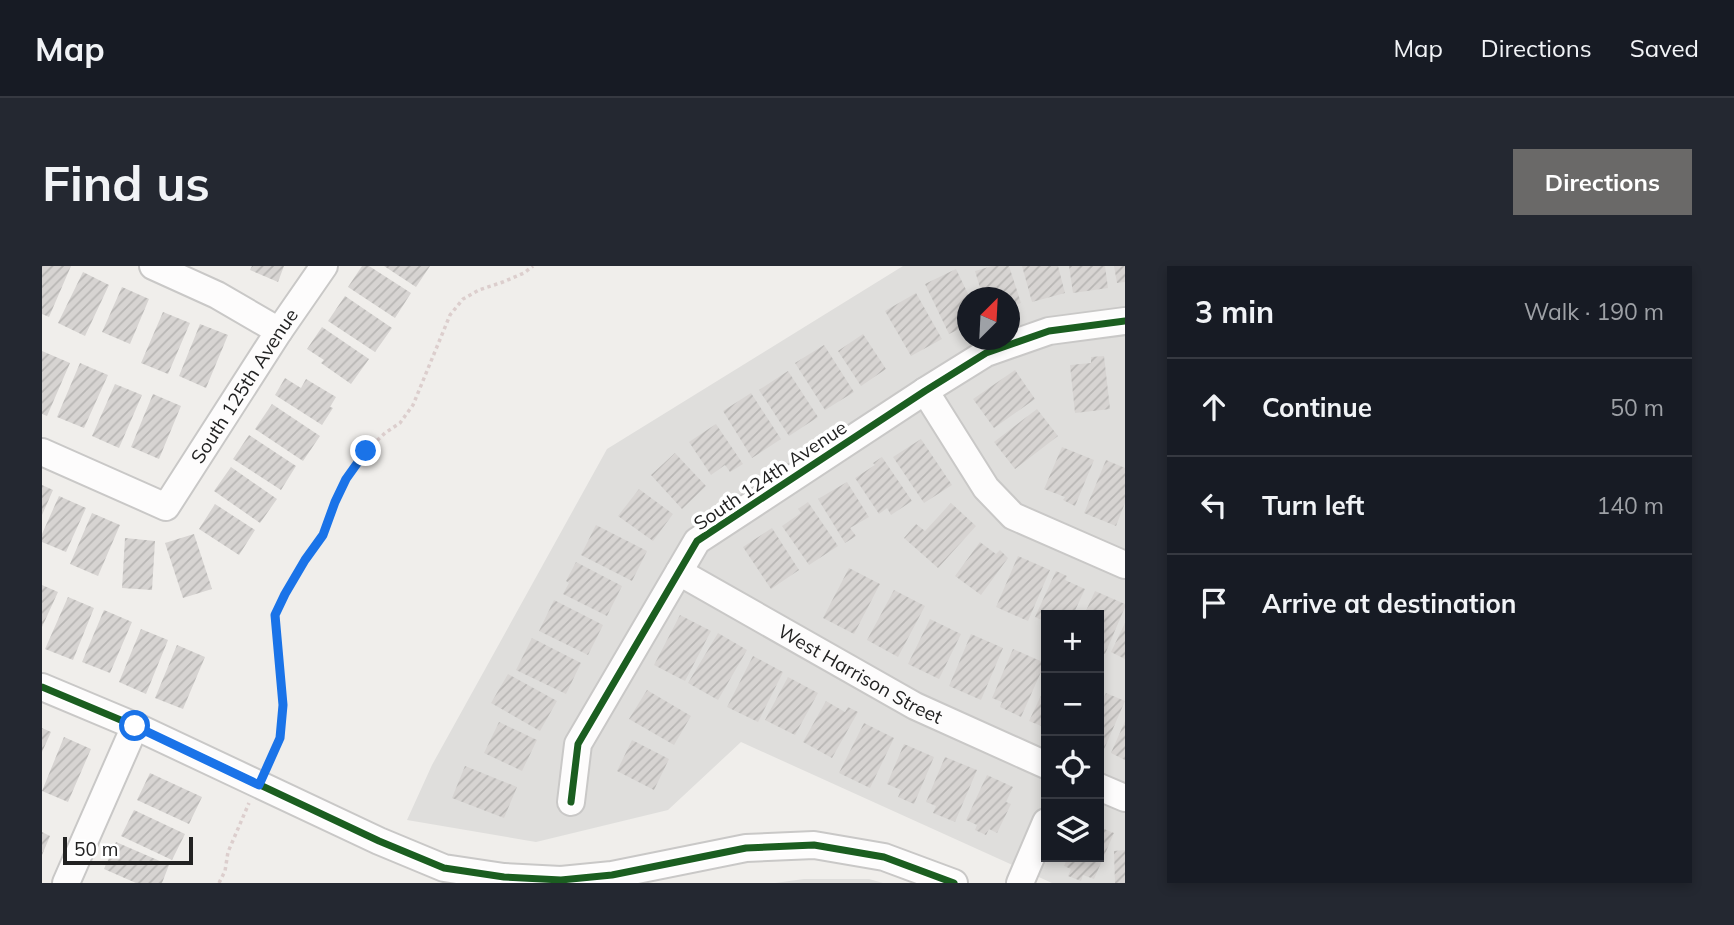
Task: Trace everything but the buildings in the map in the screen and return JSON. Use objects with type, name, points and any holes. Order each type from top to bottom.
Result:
[{"type":"street","points":[[153,266],[217,295],[279,331]]},
{"type":"street","name":"South 125th Avenue","points":[[42,452],[166,507],[324,266]]},
{"type":"street","name":"South 124th Avenue","points":[[571,802],[578,744],[697,541],[986,353],[1049,331],[1125,321]]},
{"type":"street","points":[[925,391],[986,488],[1013,516],[1125,565]]},
{"type":"street","name":"West Harrison Street","points":[[679,572],[915,706],[1041,763]]},
{"type":"street","points":[[42,687],[135,726],[379,841],[444,868],[504,880],[561,880],[612,875],[746,848],[814,845],[884,857],[954,883]]},
{"type":"street","points":[[66,883],[135,726]]},
{"type":"street","points":[[1104,790],[1125,798]]},
{"type":"street","points":[[1020,883],[1041,834]]},
{"type":"path","points":[[219,883],[238,827],[280,738],[283,705],[275,615],[285,594],[323,535],[346,479],[366,451],[400,423],[413,405],[450,315],[463,299],[533,266]]},
{"type":"shaded area","points":[[903,266],[1125,266],[1125,883],[1052,883],[741,742],[668,810],[536,842],[407,820],[432,765],[607,449]]},
{"type":"shaded area","points":[[804,879],[869,879],[883,883],[775,883]]},
{"type":"cycle path","points":[[571,802],[578,744],[697,541],[986,353],[1049,331],[1125,321]]},
{"type":"cycle path","points":[[42,687],[135,726],[379,841],[444,868],[504,877],[561,880],[612,875],[746,848],[814,845],[884,857],[954,883]]},
{"type":"route","points":[[135,726],[259,785],[280,738],[283,705],[275,615],[305,560],[323,535],[346,479],[366,451]]}]
